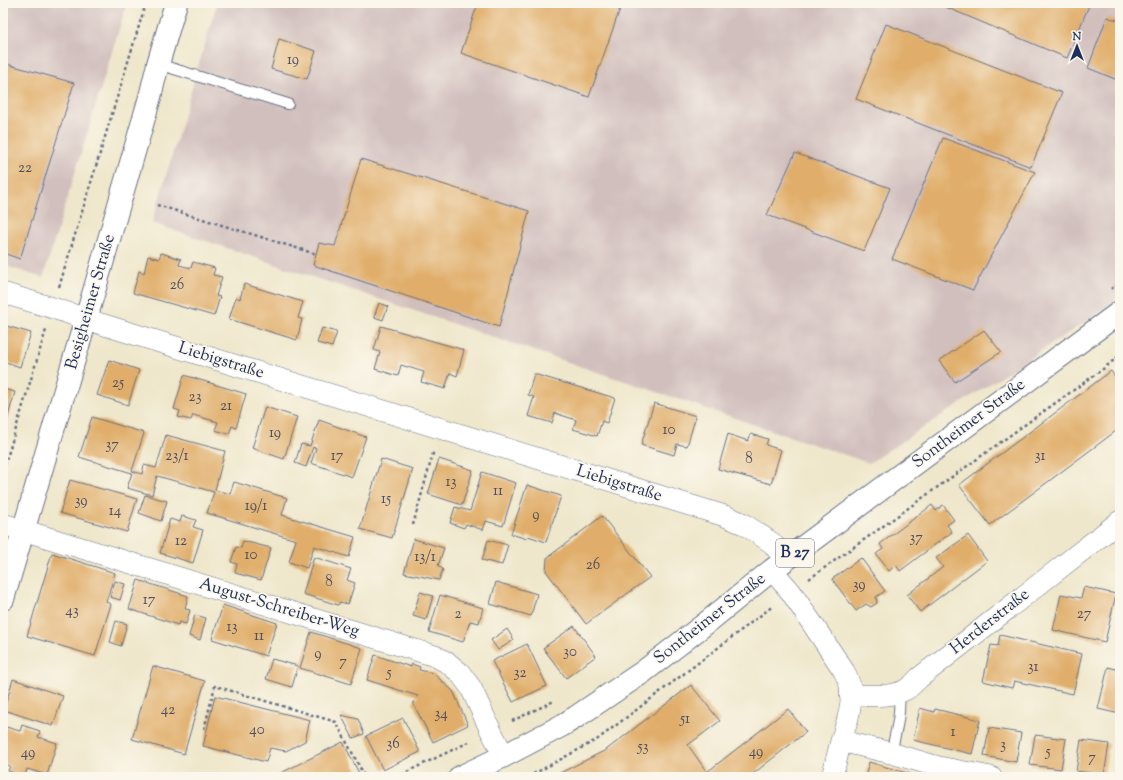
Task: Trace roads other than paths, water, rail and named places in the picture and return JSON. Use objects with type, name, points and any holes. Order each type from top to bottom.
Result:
[{"type":"main road","name":"Besigheimer Straße","points":[[3,599],[13,527],[86,320],[176,3]]},
{"type":"main road","name":"Sontheimer Straße","points":[[460,777],[504,756],[576,717],[643,672],[779,565],[1120,312]]},
{"type":"street","name":"Liebigstraße","points":[[3,293],[53,308],[86,320],[725,516],[744,524],[772,543],[779,565],[791,592],[844,671],[850,685],[851,702],[848,718],[832,777]]},
{"type":"street","name":"Herderstraße","points":[[850,695],[888,695],[905,690],[1120,521]]},
{"type":"street","name":"August-Schreiber-Weg","points":[[13,527],[435,656],[448,663],[460,673],[471,688],[504,756]]},
{"type":"street","points":[[841,741],[891,753],[939,767],[991,777]]},
{"type":"lane","points":[[158,64],[288,104]]},
{"type":"lane","points":[[891,753],[899,720],[899,692]]}]
